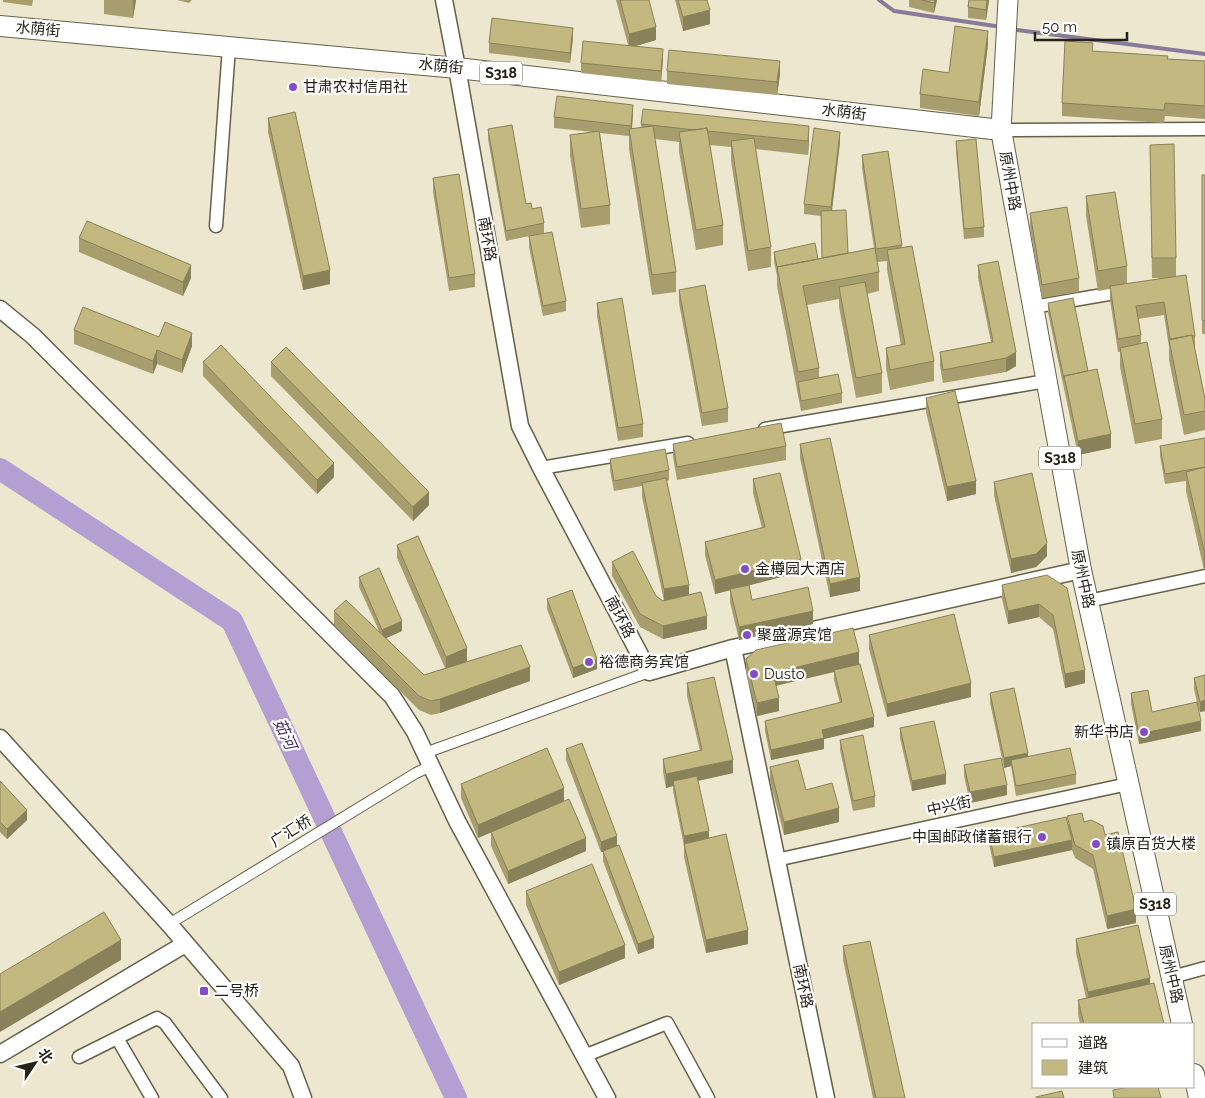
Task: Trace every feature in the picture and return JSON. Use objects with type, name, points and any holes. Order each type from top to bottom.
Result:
[{"type":"main road","points":[[1001,130],[1008,0]]},
{"type":"main road","name":"水荫街","points":[[0,26],[457,68],[1001,130]]},
{"type":"main road","name":"原州中路","points":[[1001,130],[1081,570],[1182,1023]]},
{"type":"main road","points":[[1195,1079],[1199,1098]]},
{"type":"street","name":"南环路","points":[[444,0],[520,426],[649,672]]},
{"type":"street","points":[[216,226],[229,47]]},
{"type":"street","points":[[1001,130],[1205,129]]},
{"type":"street","points":[[1033,307],[1139,288]]},
{"type":"street","points":[[0,309],[33,336],[392,696],[415,732],[457,822],[607,1098]]},
{"type":"street","points":[[755,431],[1046,381]]},
{"type":"street","points":[[541,468],[696,441]]},
{"type":"street","points":[[649,672],[732,648],[1081,570]]},
{"type":"street","points":[[1088,602],[1205,576]]},
{"type":"street","name":"南环路","points":[[732,648],[826,1098]]},
{"type":"street","name":"广汇桥","points":[[169,924],[416,772],[428,760],[649,672]]},
{"type":"street","points":[[0,738],[169,924],[291,1066],[303,1098]]},
{"type":"street","name":"中兴街","points":[[776,860],[1128,784]]},
{"type":"street","points":[[0,1054],[185,944]]},
{"type":"street","points":[[1172,977],[1205,968]]},
{"type":"street","points":[[79,1057],[157,1018],[165,1024],[221,1098]]},
{"type":"street","points":[[584,1056],[667,1023],[708,1098]]},
{"type":"street","points":[[117,1038],[152,1098]]},
{"type":"building","points":[[620,0],[649,0],[656,27],[629,34]]},
{"type":"building","points":[[678,0],[707,0],[710,10],[683,17]]},
{"type":"building","points":[[922,0],[935,0],[934,3]]},
{"type":"building","points":[[969,0],[987,0],[986,10],[968,7]]},
{"type":"building","points":[[492,18],[573,28],[570,53],[489,43]]},
{"type":"building","points":[[955,26],[988,31],[979,102],[920,94],[923,69],[949,73]]},
{"type":"building","points":[[583,41],[663,49],[661,71],[581,63]]},
{"type":"building","points":[[1065,41],[1093,43],[1092,51],[1168,56],[1167,59],[1205,61],[1205,106],[1165,103],[1164,110],[1062,103]]},
{"type":"building","points":[[669,50],[780,61],[777,82],[667,71]]},
{"type":"building","points":[[557,96],[633,105],[631,126],[554,117]]},
{"type":"building","points":[[643,109],[809,126],[808,141],[707,131],[707,128],[695,130],[641,124]]},
{"type":"building","points":[[295,112],[330,270],[303,276],[268,118]]},
{"type":"building","points":[[512,125],[526,204],[531,203],[532,209],[541,207],[544,223],[506,231],[488,129]]},
{"type":"building","points":[[653,126],[676,272],[652,275],[629,129]]},
{"type":"building","points":[[707,128],[723,225],[696,230],[679,132]]},
{"type":"building","points":[[814,128],[840,132],[831,207],[804,204]]},
{"type":"building","points":[[599,131],[610,205],[581,209],[570,135]]},
{"type":"building","points":[[754,138],[771,247],[748,251],[731,141]]},
{"type":"building","points":[[976,139],[984,227],[964,229],[956,141]]},
{"type":"building","points":[[1174,144],[1176,258],[1152,258],[1150,145]]},
{"type":"building","points":[[888,151],[902,245],[876,249],[862,155]]},
{"type":"building","points":[[459,174],[475,274],[449,278],[433,178]]},
{"type":"building","points":[[1202,175],[1205,175],[1205,321],[1202,320]]},
{"type":"building","points":[[1115,192],[1127,266],[1098,271],[1086,196]]},
{"type":"building","points":[[1067,207],[1079,278],[1042,285],[1030,213]]},
{"type":"building","points":[[846,210],[848,253],[822,258],[821,211]]},
{"type":"building","points":[[87,221],[191,265],[183,282],[79,238]]},
{"type":"building","points":[[552,232],[566,301],[543,306],[529,236]]},
{"type":"building","points":[[815,243],[818,259],[777,267],[774,252]]},
{"type":"building","points":[[912,246],[934,361],[890,370],[886,348],[905,344],[887,250]]},
{"type":"building","points":[[875,248],[879,272],[803,286],[819,368],[798,372],[777,267]]},
{"type":"building","points":[[998,261],[1016,352],[1006,358],[943,370],[940,352],[993,342],[978,265]]},
{"type":"building","points":[[1186,275],[1195,336],[1170,339],[1164,302],[1136,306],[1141,335],[1118,339],[1110,286]]},
{"type":"building","points":[[865,282],[882,373],[856,378],[839,287]]},
{"type":"building","points":[[705,285],[728,408],[702,413],[679,290]]},
{"type":"building","points":[[622,298],[643,424],[618,428],[597,303]]},
{"type":"building","points":[[1073,298],[1088,371],[1064,376],[1064,379],[1048,303]]},
{"type":"building","points":[[83,307],[159,337],[165,322],[192,333],[182,360],[157,350],[153,361],[74,330]]},
{"type":"building","points":[[1192,335],[1205,399],[1205,411],[1184,415],[1169,340]]},
{"type":"building","points":[[1147,342],[1162,419],[1135,424],[1120,348]]},
{"type":"building","points":[[221,345],[334,463],[317,480],[203,362]]},
{"type":"building","points":[[286,347],[429,492],[413,507],[271,362]]},
{"type":"building","points":[[1097,369],[1111,434],[1078,441],[1064,376]]},
{"type":"building","points":[[838,374],[842,393],[801,401],[798,382]]},
{"type":"building","points":[[955,391],[976,481],[947,487],[926,398]]},
{"type":"building","points":[[781,423],[786,446],[677,467],[673,444]]},
{"type":"building","points":[[830,438],[860,577],[830,584],[800,444]]},
{"type":"building","points":[[1205,438],[1205,467],[1165,474],[1160,446]]},
{"type":"building","points":[[665,449],[669,470],[614,481],[610,459]]},
{"type":"building","points":[[1205,467],[1205,550],[1204,550],[1186,472]]},
{"type":"building","points":[[780,473],[801,559],[715,580],[705,542],[765,527],[753,479]]},
{"type":"building","points":[[1032,473],[1047,543],[1036,554],[1011,559],[994,482]]},
{"type":"building","points":[[666,478],[689,585],[664,589],[642,483]]},
{"type":"building","points":[[418,536],[467,648],[446,657],[397,545]]},
{"type":"building","points":[[633,551],[656,596],[663,601],[701,592],[707,616],[663,626],[640,614],[612,562]]},
{"type":"building","points":[[379,568],[402,621],[382,630],[359,577]]},
{"type":"building","points":[[1047,575],[1067,588],[1085,670],[1065,674],[1053,615],[1039,604],[1008,611],[1002,585]]},
{"type":"building","points":[[749,585],[752,600],[808,587],[813,611],[739,627],[730,589]]},
{"type":"building","points":[[572,590],[597,659],[573,668],[547,599]]},
{"type":"building","points":[[346,600],[424,675],[521,645],[530,667],[431,701],[419,696],[334,611]]},
{"type":"building","points":[[954,614],[971,683],[887,704],[869,635]]},
{"type":"building","points":[[853,628],[859,652],[773,673],[779,698],[757,703],[746,659],[756,650]]},
{"type":"building","points":[[860,664],[874,717],[822,730],[824,738],[771,750],[765,721],[842,702],[834,670]]},
{"type":"building","points":[[1205,675],[1205,700],[1200,702],[1194,678]]},
{"type":"building","points":[[714,677],[733,760],[666,774],[663,759],[702,750],[687,683]]},
{"type":"building","points":[[1014,688],[1028,753],[1004,758],[990,693]]},
{"type":"building","points":[[1148,690],[1152,712],[1197,702],[1201,721],[1139,734],[1131,693]]},
{"type":"building","points":[[934,721],[946,774],[912,781],[900,728]]},
{"type":"building","points":[[863,735],[875,796],[853,801],[840,740]]},
{"type":"building","points":[[582,743],[617,836],[601,842],[566,749]]},
{"type":"building","points":[[547,748],[564,788],[478,825],[461,784]]},
{"type":"building","points":[[1070,748],[1076,774],[1016,786],[1011,760]]},
{"type":"building","points":[[1001,758],[1007,785],[970,792],[964,765]]},
{"type":"building","points":[[798,760],[806,790],[832,783],[839,808],[784,822],[770,767]]},
{"type":"building","points":[[697,776],[709,831],[684,836],[673,781]]},
{"type":"building","points":[[0,781],[27,810],[7,829],[0,822]]},
{"type":"building","points":[[569,799],[586,838],[508,871],[491,832]]},
{"type":"building","points":[[1082,813],[1084,822],[1091,820],[1103,826],[1105,835],[1118,832],[1136,909],[1107,916],[1093,855],[1075,845],[1067,816]]},
{"type":"building","points":[[1066,817],[1072,840],[994,857],[989,834]]},
{"type":"building","points":[[726,834],[748,930],[706,940],[684,844]]},
{"type":"building","points":[[619,845],[654,938],[638,944],[603,851]]},
{"type":"building","points":[[592,864],[625,945],[559,972],[526,891]]},
{"type":"building","points":[[104,912],[121,940],[0,1012],[0,974]]},
{"type":"building","points":[[1138,925],[1150,978],[1088,992],[1076,939]]},
{"type":"building","points":[[870,941],[905,1098],[876,1098],[843,946]]},
{"type":"building","points":[[1154,983],[1164,1023],[1084,1023],[1078,1000]]},
{"type":"building","points":[[1124,1088],[1158,1088],[1161,1098],[1114,1098],[1113,1090]]},
{"type":"building","points":[[1062,1091],[1064,1098],[1036,1098],[1036,1097]]},
{"type":"waterway","points":[[879,0],[894,11],[995,26]]},
{"type":"waterway","points":[[1017,30],[1205,54]]},
{"type":"waterway","name":"茹河","points":[[0,469],[232,621],[456,1098]]},
{"type":"place","name":"甘肃农村信用社","points":[[293,87]]},
{"type":"place","name":"金樽园大酒店","points":[[745,569]]},
{"type":"place","name":"聚盛源宾馆","points":[[747,635]]},
{"type":"place","name":"裕德商务宾馆","points":[[589,662]]},
{"type":"place","name":"Dusto","points":[[754,674]]},
{"type":"place","name":"新华书店","points":[[1144,732]]},
{"type":"place","name":"中国邮政储蓄银行","points":[[1042,837]]},
{"type":"place","name":"镇原百货大楼","points":[[1096,844]]},
{"type":"place","name":"二号桥","points":[[204,991]]}]
